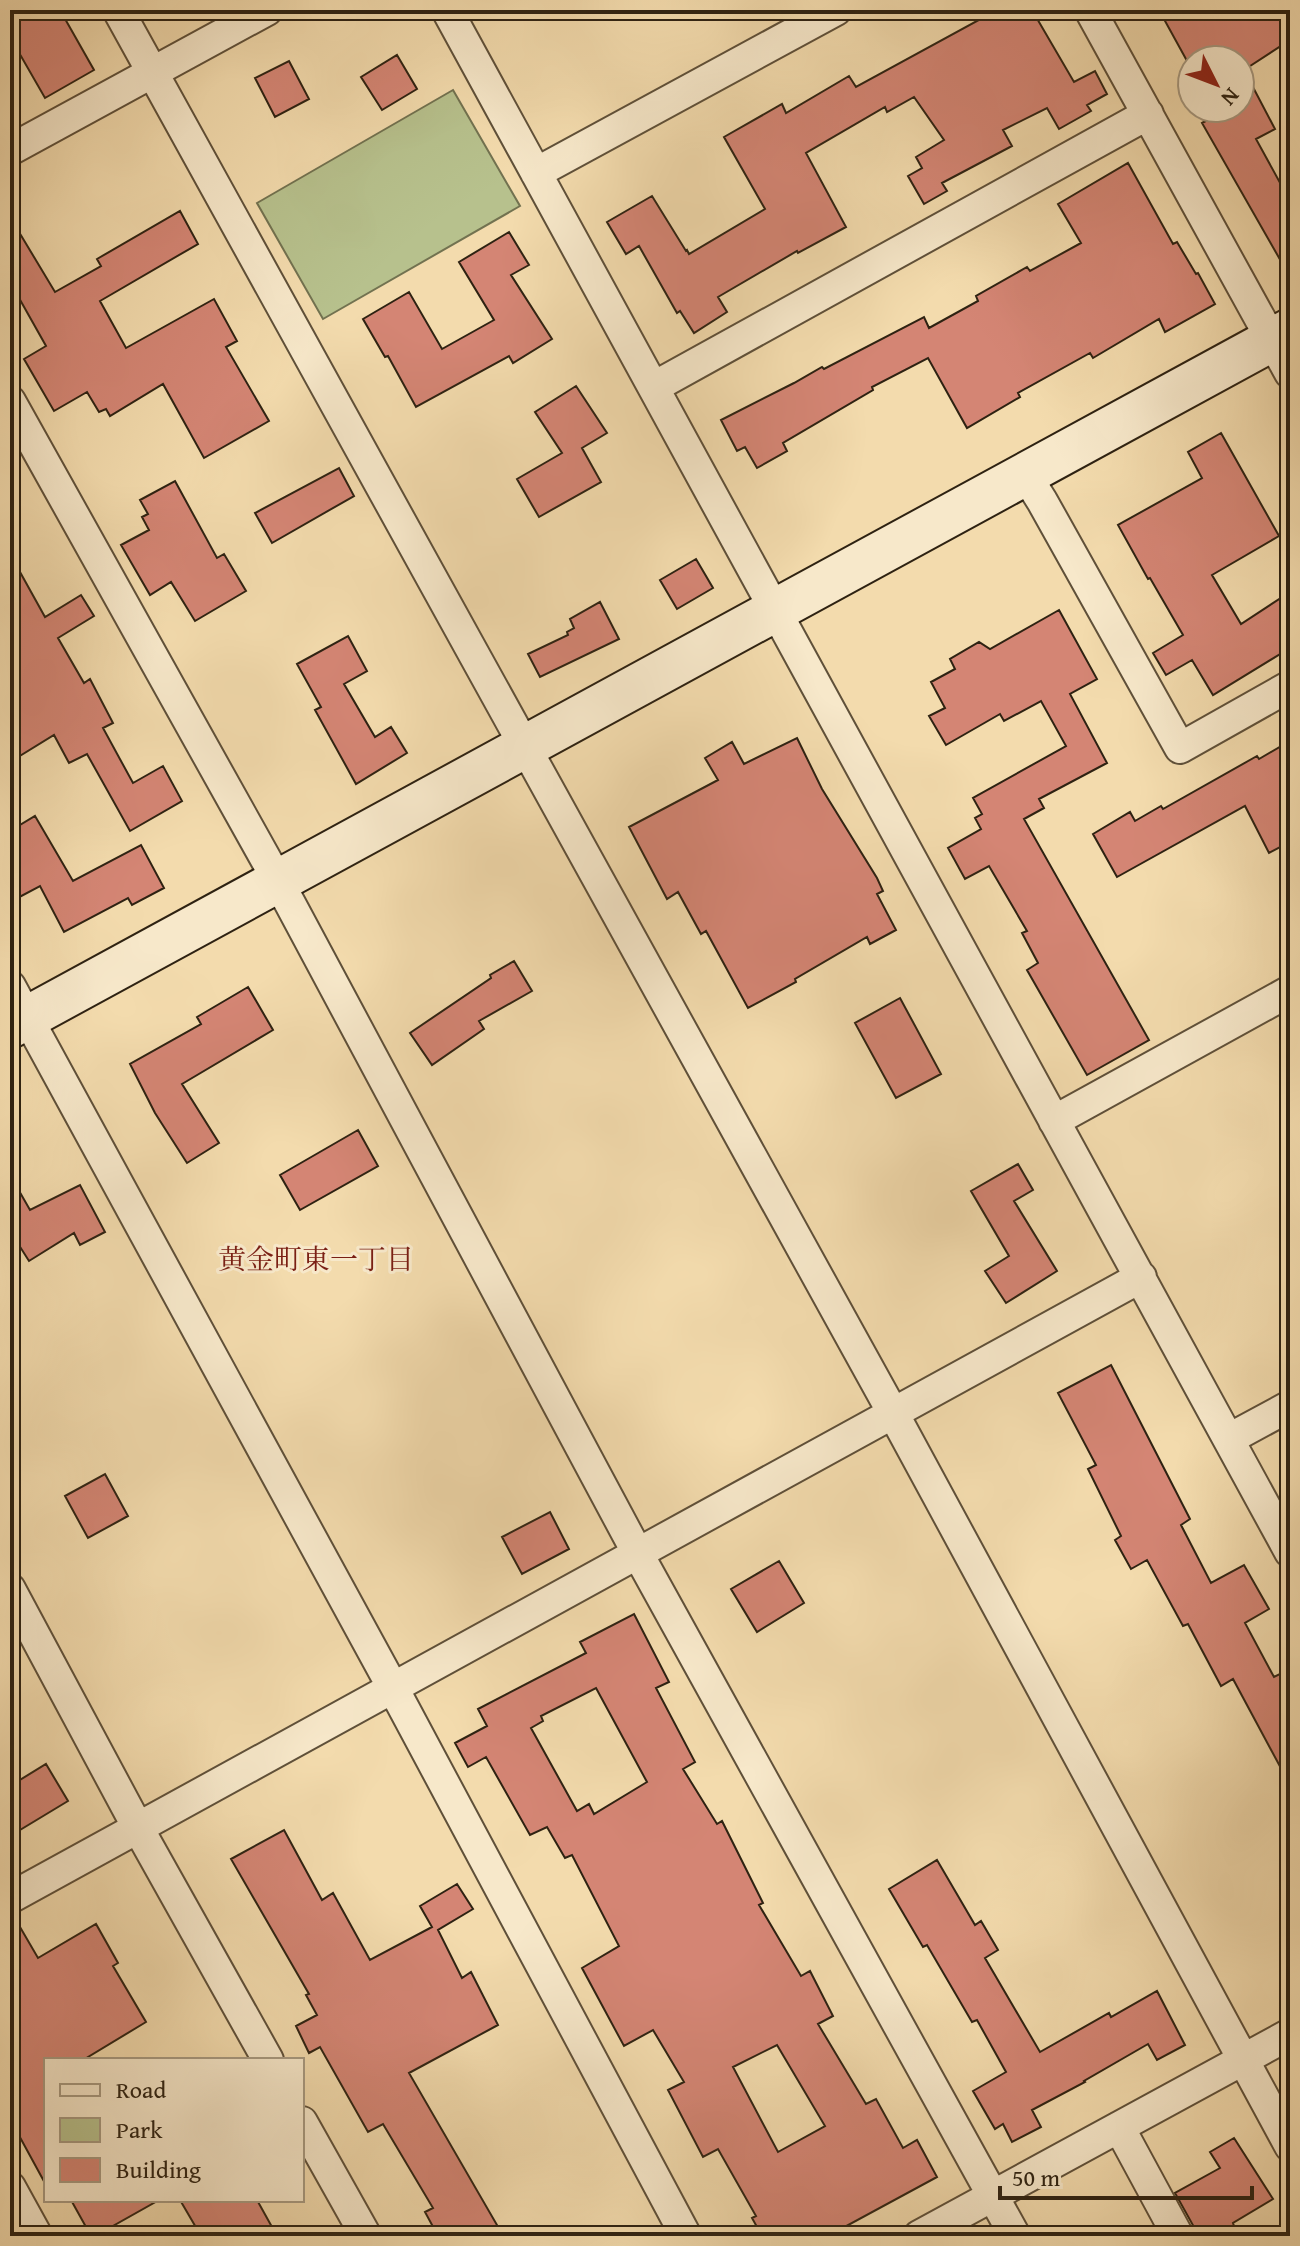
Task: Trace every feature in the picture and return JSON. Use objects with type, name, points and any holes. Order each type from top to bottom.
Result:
[{"type":"street","points":[[118,10],[893,1413],[1290,2146]]},
{"type":"street","points":[[10,150],[267,10]]},
{"type":"street","points":[[447,10],[1290,1552]]},
{"type":"street","points":[[536,173],[836,10]]},
{"type":"street","points":[[686,2236],[393,1688],[16,1010],[278,881],[1025,474],[1284,348],[1090,10]]},
{"type":"street","points":[[654,387],[1148,114]]},
{"type":"street","points":[[10,401],[278,881],[638,1554],[1015,2236]]},
{"type":"street","points":[[1025,474],[1180,748],[1290,686]]},
{"type":"street","points":[[1054,1121],[1290,991]]},
{"type":"street","points":[[10,1898],[1141,1277]]},
{"type":"street","points":[[1229,1439],[1290,1406]]},
{"type":"street","points":[[10,1589],[138,1828],[267,2058]]},
{"type":"street","points":[[919,2236],[1290,2034]]},
{"type":"street","points":[[304,2126],[366,2236]]},
{"type":"street","points":[[1119,2127],[1178,2236]]},
{"type":"street","points":[[10,2187],[37,2236]]},
{"type":"green space","points":[[453,90],[520,206],[323,319],[257,203]]},
{"type":"building","points":[[10,10],[60,10],[94,70],[45,98],[10,37]]},
{"type":"building","points":[[997,10],[1032,10],[1074,82],[1095,71],[1107,94],[1087,105],[1091,111],[1059,129],[1047,108],[1003,130],[1012,146],[942,183],[947,191],[924,204],[908,176],[922,168],[916,157],[944,140],[914,97],[887,112],[885,107],[806,153],[846,227],[797,251],[718,297],[727,312],[694,333],[680,311],[677,313],[639,246],[626,254],[607,222],[652,196],[689,254],[765,209],[724,137],[782,104],[786,113],[849,76],[856,87]]},
{"type":"building","points":[[1159,10],[1290,10],[1290,40],[1256,62],[1256,44],[1178,44]]},
{"type":"building","points":[[397,55],[417,89],[382,110],[361,77]]},
{"type":"building","points":[[289,61],[309,99],[275,117],[255,78]]},
{"type":"building","points":[[1256,93],[1275,129],[1256,139],[1290,201],[1290,277],[1203,124],[1256,124]]},
{"type":"building","points":[[1128,163],[1173,244],[1177,242],[1215,304],[1165,332],[1159,319],[1093,358],[1090,353],[1018,393],[1020,397],[967,428],[928,358],[872,387],[873,390],[783,443],[787,451],[757,468],[745,447],[737,451],[721,420],[924,317],[929,328],[978,301],[976,296],[1027,267],[1030,271],[1081,243],[1058,204]]},
{"type":"building","points":[[180,211],[198,244],[100,301],[126,348],[214,299],[237,341],[226,347],[269,421],[204,458],[163,384],[110,416],[106,409],[99,412],[87,392],[54,411],[24,359],[46,346],[10,282],[10,217],[55,292],[101,266],[97,259]]},
{"type":"building","points":[[509,232],[529,265],[511,275],[552,339],[513,363],[509,356],[416,407],[363,319],[409,292],[442,349],[494,320],[459,262]]},
{"type":"building","points":[[576,386],[607,433],[582,448],[601,482],[539,517],[517,479],[562,453],[535,412]]},
{"type":"building","points":[[1221,433],[1279,536],[1212,575],[1241,624],[1290,592],[1290,648],[1213,695],[1192,660],[1166,675],[1153,653],[1183,635],[1118,525],[1202,478],[1188,452]]},
{"type":"building","points":[[339,468],[354,496],[272,543],[255,513]]},
{"type":"building","points":[[175,481],[217,558],[224,554],[246,591],[195,621],[171,582],[150,595],[121,545],[149,530],[142,517],[148,514],[140,500]]},
{"type":"building","points":[[10,554],[45,617],[81,595],[94,616],[58,638],[84,683],[90,679],[113,723],[103,728],[133,783],[163,766],[182,801],[130,831],[87,754],[69,763],[54,735],[10,762]]},
{"type":"building","points":[[696,559],[713,588],[677,609],[660,580]]},
{"type":"building","points":[[600,602],[619,639],[540,677],[528,654],[568,635],[567,632],[574,628],[570,619]]},
{"type":"building","points":[[1059,610],[1097,679],[1070,694],[1107,763],[1039,799],[1044,808],[1024,819],[1149,1040],[1087,1075],[1027,970],[1038,963],[1022,933],[1027,931],[989,866],[965,879],[948,848],[981,829],[975,818],[982,814],[973,798],[1066,746],[1041,701],[1004,721],[1000,714],[946,745],[929,716],[945,708],[931,682],[955,669],[950,659],[979,642],[990,649]]},
{"type":"building","points":[[348,636],[367,671],[344,684],[375,737],[391,727],[407,753],[356,784],[315,710],[321,707],[297,664]]},
{"type":"building","points":[[797,738],[822,789],[877,878],[883,891],[877,894],[896,930],[870,944],[867,937],[748,1008],[706,931],[701,934],[678,892],[667,899],[629,827],[718,780],[705,758],[732,742],[744,764]]},
{"type":"building","points":[[1290,741],[1290,842],[1269,853],[1245,806],[1117,877],[1093,834],[1130,812],[1135,821],[1161,806],[1163,809]]},
{"type":"building","points":[[35,816],[73,881],[141,845],[164,888],[132,905],[128,898],[64,932],[40,886],[10,902],[10,831]]},
{"type":"building","points":[[514,961],[532,991],[479,1021],[484,1029],[432,1065],[410,1033]]},
{"type":"building","points":[[248,987],[273,1030],[182,1084],[219,1143],[187,1163],[155,1113],[130,1064],[201,1024],[197,1017]]},
{"type":"building","points":[[900,998],[941,1074],[896,1098],[855,1023]]},
{"type":"building","points":[[358,1130],[378,1166],[300,1210],[280,1175]]},
{"type":"building","points":[[1018,1164],[1033,1190],[1014,1201],[1057,1271],[1006,1303],[985,1271],[1009,1256],[971,1191]]},
{"type":"building","points":[[10,1175],[30,1210],[80,1185],[105,1232],[80,1245],[74,1233],[29,1261],[10,1231]]},
{"type":"building","points":[[1111,1365],[1190,1519],[1181,1525],[1211,1583],[1244,1565],[1269,1609],[1245,1623],[1274,1677],[1290,1669],[1290,1785],[1233,1679],[1221,1686],[1188,1624],[1183,1626],[1147,1560],[1131,1569],[1115,1540],[1121,1536],[1088,1469],[1096,1465],[1058,1393]]},
{"type":"building","points":[[105,1474],[128,1516],[88,1538],[65,1496]]},
{"type":"building","points":[[550,1512],[569,1549],[522,1574],[502,1537]]},
{"type":"building","points":[[779,1561],[804,1603],[757,1632],[731,1589]]},
{"type":"building","points":[[634,1614],[669,1682],[656,1688],[695,1762],[683,1769],[717,1824],[722,1821],[763,1903],[759,1905],[801,1976],[810,1971],[833,2016],[818,2024],[866,2104],[876,2099],[903,2148],[917,2140],[937,2177],[828,2236],[762,2236],[752,2218],[756,2216],[718,2149],[703,2157],[668,2090],[684,2082],[653,2030],[624,2046],[582,1968],[619,1946],[572,1855],[565,1858],[547,1827],[530,1835],[486,1757],[468,1767],[455,1743],[487,1726],[478,1709],[586,1653],[580,1642]],"holes":[[[596,1688],[647,1782],[594,1814],[589,1804],[577,1811],[531,1728],[543,1721],[541,1716]],[[777,2045],[825,2126],[778,2152],[733,2067]]]},
{"type":"building","points":[[46,1764],[68,1801],[10,1836],[10,1786]]},
{"type":"building","points":[[284,1830],[322,1900],[333,1893],[370,1960],[432,1927],[420,1906],[457,1884],[473,1909],[438,1930],[462,1978],[471,1972],[498,2025],[409,2073],[497,2225],[476,2236],[438,2236],[425,2212],[433,2208],[383,2124],[368,2132],[320,2047],[309,2053],[296,2026],[317,2015],[306,1995],[309,1994],[231,1859]]},
{"type":"building","points":[[937,1860],[975,1925],[981,1921],[998,1950],[985,1958],[1040,2052],[1109,2013],[1111,2017],[1157,1991],[1185,2045],[1157,2060],[1148,2044],[1032,2110],[1041,2127],[1012,2142],[1003,2124],[995,2129],[973,2091],[1006,2072],[977,2020],[972,2022],[927,1945],[923,1947],[889,1889]]},
{"type":"building","points":[[13,1915],[38,1958],[96,1924],[118,1963],[113,1966],[146,2022],[86,2058],[44,2058],[44,2181],[10,2119],[10,1916]]},
{"type":"building","points":[[1234,2138],[1273,2199],[1217,2236],[1196,2236],[1175,2193],[1220,2168],[1210,2152]]},
{"type":"building","points":[[72,2202],[155,2202],[95,2236],[91,2236]]},
{"type":"building","points":[[181,2202],[258,2202],[277,2236],[201,2236]]},
{"type":"district","name":"黄金町東一丁目","points":[[316,1258]]}]
